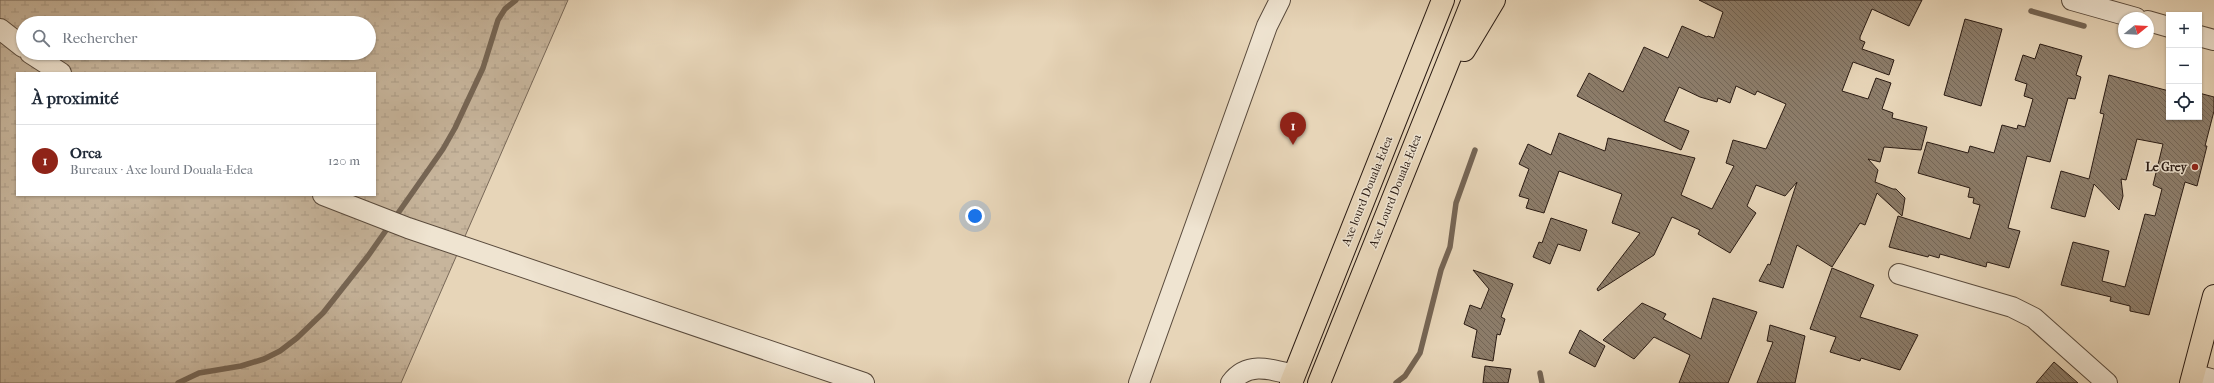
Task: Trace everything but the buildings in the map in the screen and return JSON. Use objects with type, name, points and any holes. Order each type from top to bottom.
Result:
[{"type":"main road","name":"Axe lourd Douala-Edea","points":[[1292,379],[1443,0]]},
{"type":"main road","name":"Axe Lourd Douala-Edea","points":[[1319,383],[1473,0]]},
{"type":"main road","points":[[1424,119],[1494,0]]},
{"type":"main road","points":[[2192,379],[2214,296]]},
{"type":"street","points":[[1139,383],[1267,26],[1280,0]]},
{"type":"street","points":[[2072,0],[2118,13]]},
{"type":"street","points":[[2154,23],[2166,26]]},
{"type":"street","points":[[0,28],[16,41]]},
{"type":"street","points":[[2202,37],[2214,40]]},
{"type":"street","points":[[41,60],[59,72]]},
{"type":"street","points":[[326,196],[408,228],[864,383]]},
{"type":"street","points":[[1899,274],[2012,306],[2034,318],[2107,383]]},
{"type":"street","points":[[1230,383],[1237,374],[1264,367],[1292,379]]},
{"type":"street","points":[[2192,379],[2214,380]]},
{"type":"green space","points":[[0,0],[568,0],[401,383],[0,383]]},
{"type":"waterway","points":[[178,383],[199,373],[241,366],[264,359],[280,351],[297,338],[323,313],[368,256],[443,149],[455,128],[483,68],[498,20],[505,9],[516,0]]},
{"type":"waterway","points":[[2031,11],[2084,26]]},
{"type":"waterway","points":[[1396,383],[1405,376],[1420,353],[1441,270],[1450,247],[1456,203],[1475,150]]},
{"type":"waterway","points":[[1540,373],[1542,383]]},
{"type":"place","name":"Orca","points":[[1293,145]]},
{"type":"place","name":"Le Grey","points":[[2195,167]]}]
